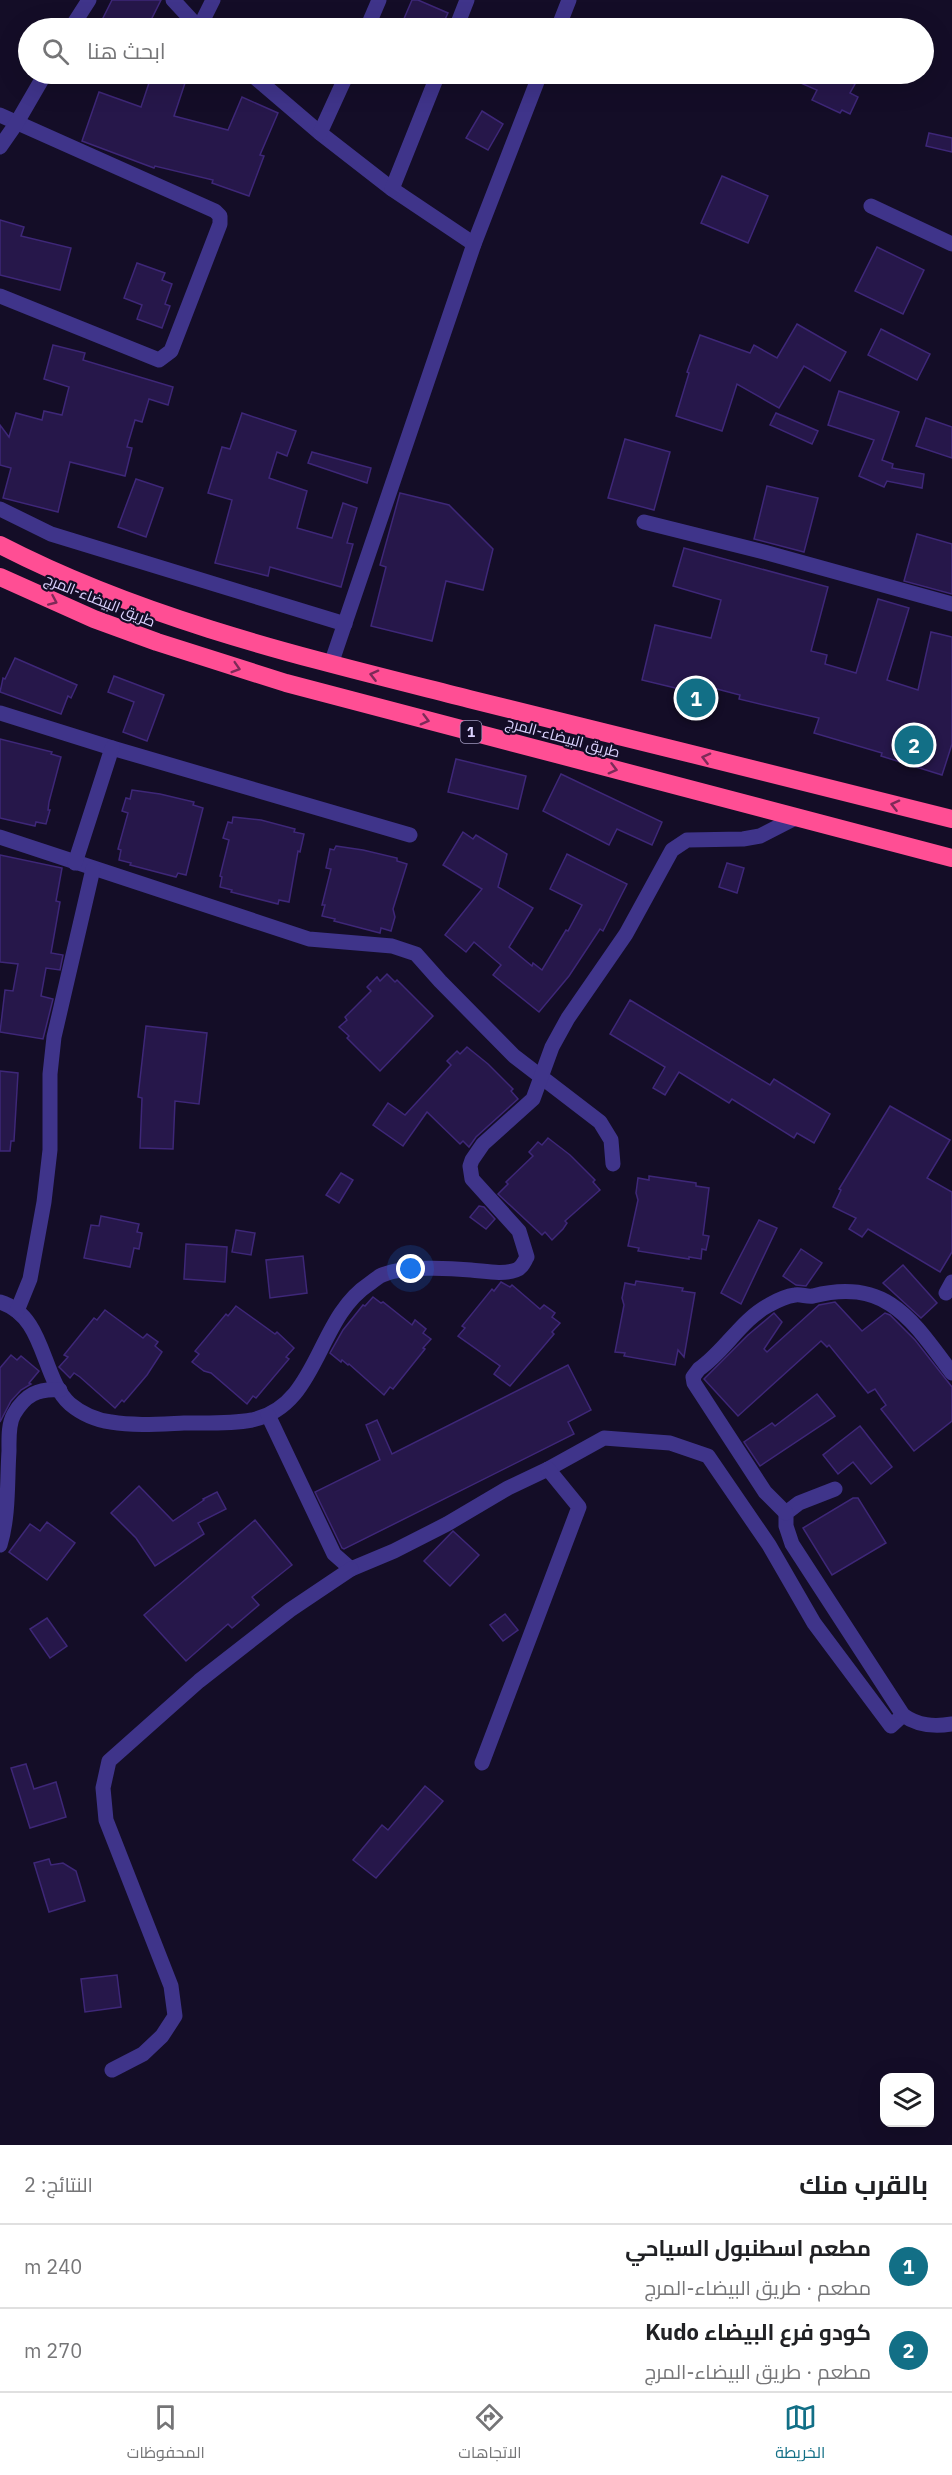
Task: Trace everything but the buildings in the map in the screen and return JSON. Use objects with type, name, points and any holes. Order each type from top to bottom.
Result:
[{"type":"highway","name":"طريق البيضاء-المرج","points":[[0,545],[77,581],[202,628],[331,664],[952,819]]},
{"type":"highway","name":"طريق البيضاء-المرج","points":[[0,578],[94,619],[264,677],[952,858]]},
{"type":"street","points":[[77,18],[89,0]]},
{"type":"street","points":[[173,0],[190,18]]},
{"type":"street","points":[[204,18],[213,0]]},
{"type":"street","points":[[372,18],[380,0]]},
{"type":"street","points":[[460,18],[467,0]]},
{"type":"street","points":[[562,18],[569,0]]},
{"type":"street","points":[[0,147],[39,84]]},
{"type":"street","points":[[263,84],[320,133],[392,189],[474,244]]},
{"type":"street","points":[[320,133],[342,84]]},
{"type":"street","points":[[392,189],[434,84]]},
{"type":"street","points":[[331,664],[474,244],[536,84]]},
{"type":"street","points":[[0,115],[215,211],[220,216],[220,224],[171,351],[159,360],[0,296]]},
{"type":"street","points":[[871,206],[952,244]]},
{"type":"street","points":[[0,509],[51,534],[345,624]]},
{"type":"street","points":[[644,522],[764,552],[952,604]]},
{"type":"street","points":[[0,713],[410,835]]},
{"type":"street","points":[[75,863],[112,748]]},
{"type":"street","points":[[0,1302],[17,1311],[33,1331],[60,1390],[69,1403],[87,1416],[132,1424],[236,1422],[268,1415],[283,1405],[304,1384],[336,1318],[349,1301],[363,1288],[385,1274],[432,1268],[498,1272],[522,1267],[527,1257],[519,1231],[472,1179],[470,1166],[483,1144],[533,1099],[552,1047],[568,1018],[626,934],[672,850],[687,840],[743,839],[760,836],[796,817]]},
{"type":"street","points":[[0,837],[309,939],[392,946],[416,954],[514,1056],[600,1122],[611,1140],[613,1164]]},
{"type":"street","points":[[17,1311],[30,1279],[44,1202],[50,1150],[50,1074],[54,1036],[93,869]]},
{"type":"street","points":[[952,1373],[894,1304],[853,1291],[836,1290],[810,1297],[795,1295],[769,1305],[693,1377],[694,1383],[765,1492],[786,1513],[786,1526],[792,1544],[903,1714],[911,1721],[924,1725],[952,1724]]},
{"type":"street","points":[[0,1545],[7,1492],[12,1416],[36,1391],[60,1390]]},
{"type":"street","points":[[268,1415],[334,1554],[351,1569]]},
{"type":"street","points":[[112,2070],[143,2054],[162,2036],[175,2016],[171,1986],[106,1820],[103,1788],[109,1761],[199,1681],[290,1610],[351,1569],[394,1551],[447,1524],[508,1488],[604,1438],[670,1443],[708,1456],[769,1545],[814,1623],[891,1726],[903,1714]]},
{"type":"street","points":[[482,1763],[579,1507],[548,1469]]},
{"type":"street","points":[[786,1513],[799,1503],[835,1489]]},
{"type":"place","name":"مطعم اسطنبول السياحي","points":[[696,698]]},
{"type":"place","name":"كودو فرع البيضاء Kudo","points":[[914,745]]}]
